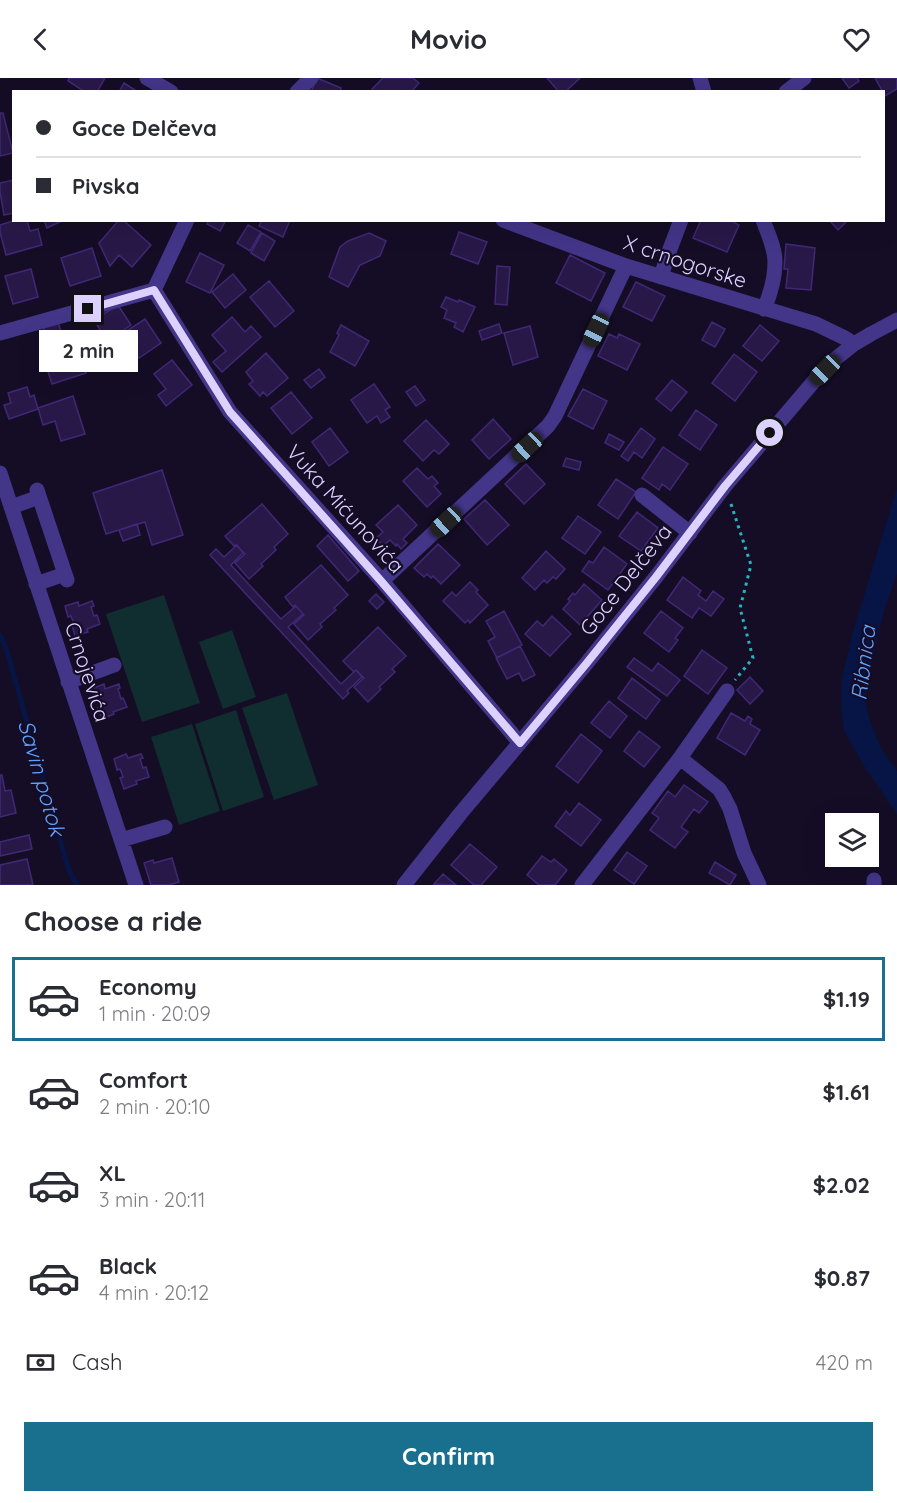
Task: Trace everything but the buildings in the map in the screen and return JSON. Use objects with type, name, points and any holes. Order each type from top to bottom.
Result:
[{"type":"street","points":[[147,78],[168,90]]},
{"type":"street","points":[[299,90],[311,78]]},
{"type":"street","points":[[789,90],[804,78]]},
{"type":"street","points":[[0,333],[154,290],[186,222]]},
{"type":"street","name":"X crnogorske","points":[[508,222],[626,266],[816,324],[854,344]]},
{"type":"street","points":[[661,277],[666,257],[680,222]]},
{"type":"street","points":[[764,309],[773,280],[775,262],[765,222]]},
{"type":"street","points":[[381,581],[548,426],[555,416],[626,266]]},
{"type":"street","name":"Vuka Mićunovića","points":[[154,290],[230,412],[381,581],[520,743]]},
{"type":"street","name":"Goce Delčeva","points":[[404,885],[460,814],[586,664],[725,486],[815,380],[834,360],[854,344],[897,320]]},
{"type":"street","name":"Crnojevića","points":[[0,473],[136,885]]},
{"type":"street","points":[[11,507],[38,494],[66,577],[36,584]]},
{"type":"street","points":[[642,495],[690,533]]},
{"type":"street","points":[[68,682],[114,665]]},
{"type":"street","points":[[582,885],[680,758],[727,691]]},
{"type":"street","points":[[680,758],[718,789],[724,797],[744,853],[759,885]]},
{"type":"street","points":[[121,840],[165,827]]},
{"type":"path","points":[[725,486],[751,565],[740,608],[753,658],[727,691]]},
{"type":"green space","points":[[164,595],[200,703],[142,722],[106,614]]},
{"type":"green space","points":[[232,630],[256,697],[223,709],[199,642]]},
{"type":"green space","points":[[287,693],[318,785],[274,800],[242,708]]},
{"type":"green space","points":[[236,710],[264,797],[223,811],[195,724]]},
{"type":"green space","points":[[192,724],[220,811],[179,825],[151,737]]},
{"type":"water","name":"Ribnica","points":[[897,488],[897,573],[884,611],[868,678],[865,701],[870,722],[881,748],[897,771],[897,814],[844,731],[841,707],[842,678],[853,632]]},
{"type":"waterway","name":"Savin potok","points":[[0,635],[7,651],[69,871],[77,885]]},
{"type":"route","points":[[88,309],[154,290],[230,412],[381,581],[520,743],[770,433]]}]
